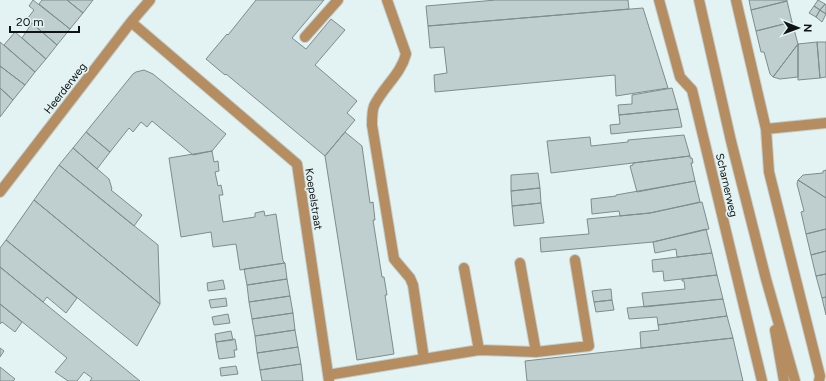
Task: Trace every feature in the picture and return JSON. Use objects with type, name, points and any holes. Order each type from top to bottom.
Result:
[{"type":"street","name":"Heerderweg","points":[[0,192],[150,0]]},
{"type":"street","points":[[305,38],[338,0]]},
{"type":"street","points":[[388,0],[406,54],[400,68],[374,106],[372,125],[394,259],[410,278],[413,285],[424,359]]},
{"type":"street","name":"Scharnerweg","points":[[659,0],[680,77],[692,90],[762,381]]},
{"type":"street","name":"Scharnerweg","points":[[699,0],[766,279],[795,381]]},
{"type":"street","points":[[736,0],[766,129],[769,172],[820,376],[819,381]]},
{"type":"street","name":"Koepelstraat","points":[[132,22],[297,164],[329,378]]},
{"type":"street","points":[[766,129],[826,123]]},
{"type":"street","points":[[329,378],[424,359],[480,350],[536,352],[589,346],[575,260]]},
{"type":"street","points":[[520,263],[536,352]]},
{"type":"street","points":[[464,268],[480,350]]},
{"type":"street","name":"Scharnerweg","points":[[766,279],[784,381]]},
{"type":"building","points":[[33,0],[70,29],[57,45],[27,19],[34,10],[29,6]]},
{"type":"building","points":[[42,0],[67,0],[83,13],[70,29],[39,4]]},
{"type":"building","points":[[67,0],[93,0],[83,13]]},
{"type":"building","points":[[256,0],[324,0],[292,38],[306,49],[331,19],[345,30],[315,65],[357,101],[347,113],[355,120],[325,156],[206,59],[227,34],[228,35]]},
{"type":"building","points":[[496,0],[628,0],[629,9],[428,26],[426,6]]},
{"type":"building","points":[[749,0],[787,0],[787,1],[751,10]]},
{"type":"building","points":[[818,0],[825,4],[820,10],[814,6]]},
{"type":"building","points":[[787,1],[792,22],[756,31],[751,10]]},
{"type":"building","points":[[825,4],[826,5],[826,14],[820,10]]},
{"type":"building","points":[[814,6],[820,10],[816,17],[809,13]]},
{"type":"building","points":[[643,8],[668,88],[616,96],[615,75],[435,92],[434,75],[447,73],[444,47],[430,48],[428,26]]},
{"type":"building","points":[[820,10],[826,14],[822,22],[816,17]]},
{"type":"building","points":[[792,22],[798,44],[773,77],[770,74],[764,52],[761,52],[756,31]]},
{"type":"building","points":[[32,23],[57,45],[46,59],[22,38]]},
{"type":"building","points":[[15,32],[46,59],[35,72],[4,45]]},
{"type":"building","points":[[0,42],[35,72],[25,85],[0,66]]},
{"type":"building","points":[[817,42],[826,42],[826,77],[820,78]]},
{"type":"building","points":[[817,42],[820,78],[798,80],[798,44]]},
{"type":"building","points":[[798,44],[798,77],[780,79],[773,77]]},
{"type":"building","points":[[0,66],[25,85],[13,100],[0,88]]},
{"type":"building","points":[[144,70],[153,74],[226,134],[212,151],[193,155],[152,121],[147,127],[141,122],[133,132],[129,128],[110,152],[86,132],[133,74]]},
{"type":"building","points":[[0,88],[13,100],[0,117]]},
{"type":"building","points":[[672,88],[678,109],[619,115],[618,105],[632,104],[632,95]]},
{"type":"building","points":[[678,109],[682,127],[611,134],[610,125],[620,124],[619,115]]},
{"type":"building","points":[[86,132],[110,152],[97,169],[73,148]]},
{"type":"building","points":[[345,132],[362,146],[370,203],[373,202],[375,220],[373,220],[382,277],[384,277],[387,295],[385,295],[394,354],[357,360],[325,156]]},
{"type":"building","points":[[684,135],[690,156],[551,173],[547,141],[590,137],[591,146],[628,142],[628,140]]},
{"type":"building","points":[[73,148],[109,179],[111,190],[142,215],[134,226],[59,165]]},
{"type":"building","points":[[212,151],[214,162],[218,161],[219,171],[215,172],[218,186],[221,185],[223,195],[219,195],[223,222],[255,217],[255,213],[264,211],[265,216],[276,214],[283,261],[285,263],[240,270],[236,244],[213,247],[211,232],[181,237],[169,158]]},
{"type":"building","points":[[690,156],[693,163],[691,163],[695,181],[637,192],[630,166],[633,165],[633,163]]},
{"type":"building","points":[[59,165],[158,245],[160,304],[34,200]]},
{"type":"building","points":[[826,170],[826,198],[798,180],[803,175],[823,173],[823,171]]},
{"type":"building","points":[[538,173],[540,188],[511,191],[511,175]]},
{"type":"building","points":[[798,180],[826,198],[826,229],[806,234],[801,212],[804,211],[797,184]]},
{"type":"building","points":[[695,181],[700,202],[650,213],[620,216],[619,211],[592,214],[591,199],[616,196]]},
{"type":"building","points":[[540,188],[541,203],[512,206],[511,191]]},
{"type":"building","points":[[34,200],[160,304],[137,346],[6,240]]},
{"type":"building","points":[[702,202],[709,229],[653,242],[541,252],[540,238],[589,234],[587,219],[650,213]]},
{"type":"building","points":[[541,203],[544,223],[514,226],[512,206]]},
{"type":"building","points":[[706,229],[712,253],[677,257],[676,249],[655,253],[653,242]]},
{"type":"building","points":[[826,229],[826,251],[811,255],[806,234]]},
{"type":"building","points":[[6,240],[77,298],[66,313],[47,297],[43,302],[0,267],[0,248]]},
{"type":"building","points":[[826,251],[826,274],[816,276],[811,255]]},
{"type":"building","points":[[712,253],[717,275],[664,281],[663,271],[653,272],[652,260]]},
{"type":"building","points":[[285,263],[287,279],[247,285],[244,269]]},
{"type":"building","points":[[0,267],[140,381],[90,381],[92,378],[84,372],[77,381],[68,381],[55,372],[67,358],[0,304]]},
{"type":"building","points":[[826,274],[826,297],[822,298],[816,276]]},
{"type":"building","points":[[717,275],[723,299],[644,307],[642,293],[685,289],[684,281],[682,281],[682,279]]},
{"type":"building","points":[[287,279],[290,296],[249,302],[247,285]]},
{"type":"building","points":[[223,280],[225,289],[208,291],[207,283]]},
{"type":"building","points":[[611,289],[612,300],[594,302],[592,291]]},
{"type":"building","points":[[290,296],[293,313],[252,319],[249,302]]},
{"type":"building","points":[[826,297],[826,315],[822,298]]},
{"type":"building","points":[[226,298],[227,306],[211,308],[209,300]]},
{"type":"building","points":[[723,299],[727,316],[658,325],[657,317],[629,319],[627,308]]},
{"type":"building","points":[[612,300],[614,310],[596,312],[594,302]]},
{"type":"building","points":[[0,304],[22,322],[15,332],[2,322],[0,324]]},
{"type":"building","points":[[293,313],[295,330],[255,336],[252,319]]},
{"type":"building","points":[[228,314],[230,323],[214,325],[212,317]]},
{"type":"building","points":[[727,316],[733,338],[641,348],[640,332],[659,330],[658,325]]},
{"type":"building","points":[[295,330],[298,347],[257,353],[255,336]]},
{"type":"building","points":[[231,331],[233,340],[216,342],[215,334]]},
{"type":"building","points":[[733,338],[743,381],[527,381],[525,361]]},
{"type":"building","points":[[235,339],[237,350],[234,350],[235,357],[219,359],[216,342]]},
{"type":"building","points":[[298,347],[301,364],[260,370],[257,353]]},
{"type":"building","points":[[0,348],[4,351],[0,357]]},
{"type":"building","points":[[301,364],[303,381],[262,381],[260,370]]},
{"type":"building","points":[[236,366],[238,374],[221,376],[220,368]]},
{"type":"building","points":[[0,367],[15,379],[13,381],[0,381]]}]
